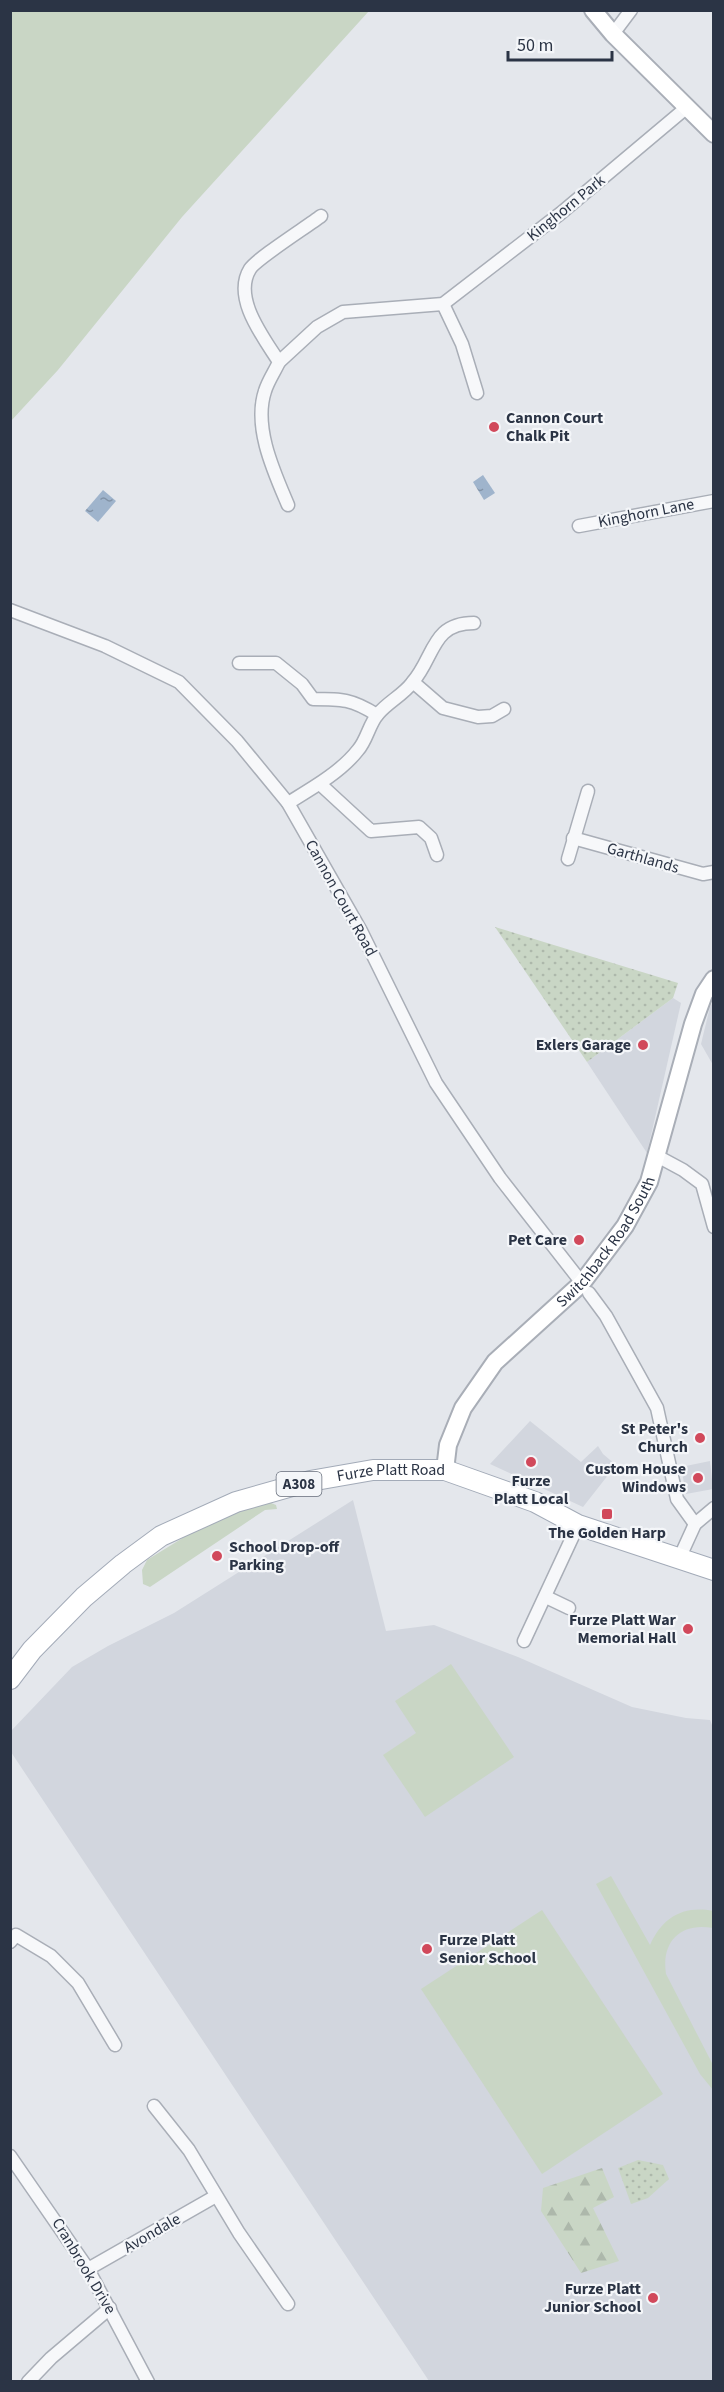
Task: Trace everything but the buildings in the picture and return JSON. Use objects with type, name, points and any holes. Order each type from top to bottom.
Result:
[{"type":"main road","name":"Furze Platt Road","points":[[10,1679],[32,1650],[84,1597],[161,1536],[236,1502],[310,1481],[373,1470],[445,1470],[535,1502],[578,1525],[714,1570]]},
{"type":"street","points":[[593,10],[613,34],[714,134]]},
{"type":"street","points":[[613,34],[631,10]]},
{"type":"street","name":"Kinghorn Park","points":[[443,304],[561,213],[686,108]]},
{"type":"street","points":[[279,362],[261,335],[248,306],[244,287],[250,268],[321,216]]},
{"type":"street","points":[[288,505],[266,449],[262,419],[264,393],[279,362],[317,327],[343,312],[443,304],[462,344],[477,393]]},
{"type":"street","name":"Kinghorn Lane","points":[[579,526],[714,501]]},
{"type":"street","name":"Cannon Court Road","points":[[10,610],[105,646],[179,682],[237,741],[288,803],[361,931],[436,1083],[500,1178],[606,1316],[657,1408],[676,1499],[695,1524]]},
{"type":"street","points":[[288,803],[320,784],[358,750],[377,715],[413,682],[436,640],[445,630],[458,623],[474,623]]},
{"type":"street","points":[[239,663],[276,663],[302,684],[313,699],[358,702],[377,715]]},
{"type":"street","points":[[413,682],[443,708],[478,717],[492,716],[504,709]]},
{"type":"street","points":[[320,784],[371,831],[419,827],[431,838],[437,855]]},
{"type":"street","points":[[568,859],[588,790]]},
{"type":"street","name":"Garthlands","points":[[573,838],[703,874],[714,872]]},
{"type":"street","name":"Switchback Road South","points":[[445,1470],[448,1445],[463,1408],[495,1362],[585,1288],[625,1226],[649,1182],[693,1024],[704,994],[714,979]]},
{"type":"street","points":[[657,1156],[683,1170],[702,1184],[714,1227]]},
{"type":"street","points":[[679,1559],[695,1524],[714,1508]]},
{"type":"street","points":[[524,1641],[578,1525]]},
{"type":"street","points":[[546,1597],[569,1608]]},
{"type":"street","points":[[12,1936],[51,1956],[78,1983],[115,2045]]},
{"type":"street","points":[[154,2106],[189,2150],[216,2196],[288,2304]]},
{"type":"street","name":"Cranbrook Drive","points":[[10,2156],[34,2187],[88,2269],[148,2382]]},
{"type":"street","name":"Avondale","points":[[88,2269],[216,2196]]},
{"type":"street","points":[[28,2382],[51,2358],[110,2308]]},
{"type":"shaded area","points":[[673,998],[681,1003],[647,1153],[587,1062]]},
{"type":"shaded area","points":[[713,1002],[713,1065],[701,1044]]},
{"type":"shaded area","points":[[530,1421],[581,1462],[598,1446],[603,1454],[616,1465],[583,1507],[490,1464]]},
{"type":"shaded area","name":"Custom House Windows","points":[[710,1461],[713,1489],[686,1494],[681,1467]]},
{"type":"shaded area","name":"Furze Platt Senior School","points":[[353,1500],[386,1631],[434,1625],[518,1657],[632,1707],[686,1718],[710,1720],[714,1730],[713,2381],[429,2381],[11,1752],[10,1732],[72,1667],[174,1613]]},
{"type":"green space","points":[[11,10],[369,11],[182,217],[58,370],[11,421]]},
{"type":"green space","points":[[495,927],[678,983],[673,998],[587,1062]]},
{"type":"green space","points":[[264,1500],[276,1505],[277,1509],[265,1510],[150,1587],[143,1584],[142,1570],[147,1560],[194,1531]]},
{"type":"green space","points":[[451,1664],[514,1757],[425,1817],[383,1755],[416,1733],[395,1701]]},
{"type":"green space","points":[[611,1876],[650,1945],[661,1927],[675,1916],[692,1910],[713,1911],[713,1928],[691,1928],[683,1931],[670,1943],[665,1962],[666,1974],[713,2065],[713,2090],[700,2074],[596,1884]]},
{"type":"green space","points":[[542,1910],[663,2094],[542,2174],[421,1989]]},
{"type":"green space","points":[[638,2160],[663,2165],[669,2179],[648,2198],[631,2204],[618,2168]]},
{"type":"green space","points":[[602,2168],[614,2197],[593,2208],[619,2261],[581,2273],[541,2211],[543,2188]]},
{"type":"water","points":[[483,475],[495,493],[484,500],[473,482]]},
{"type":"water","points":[[103,490],[116,501],[98,522],[85,511]]},
{"type":"place","name":"Cannon Court Chalk Pit","points":[[494,427]]},
{"type":"place","name":"Exlers Garage","points":[[643,1045]]},
{"type":"place","name":"Pet Care","points":[[579,1240]]},
{"type":"place","name":"St Peter's Church","points":[[700,1438]]},
{"type":"place","name":"Furze Platt Local","points":[[531,1462]]},
{"type":"place","name":"Custom House Windows","points":[[698,1478]]},
{"type":"place","name":"The Golden Harp","points":[[607,1514]]},
{"type":"place","name":"School Drop-off Parking","points":[[217,1556]]},
{"type":"place","name":"Furze Platt War Memorial Hall","points":[[688,1629]]},
{"type":"place","name":"Furze Platt Senior School","points":[[427,1949]]},
{"type":"place","name":"Furze Platt Junior School","points":[[653,2298]]}]
